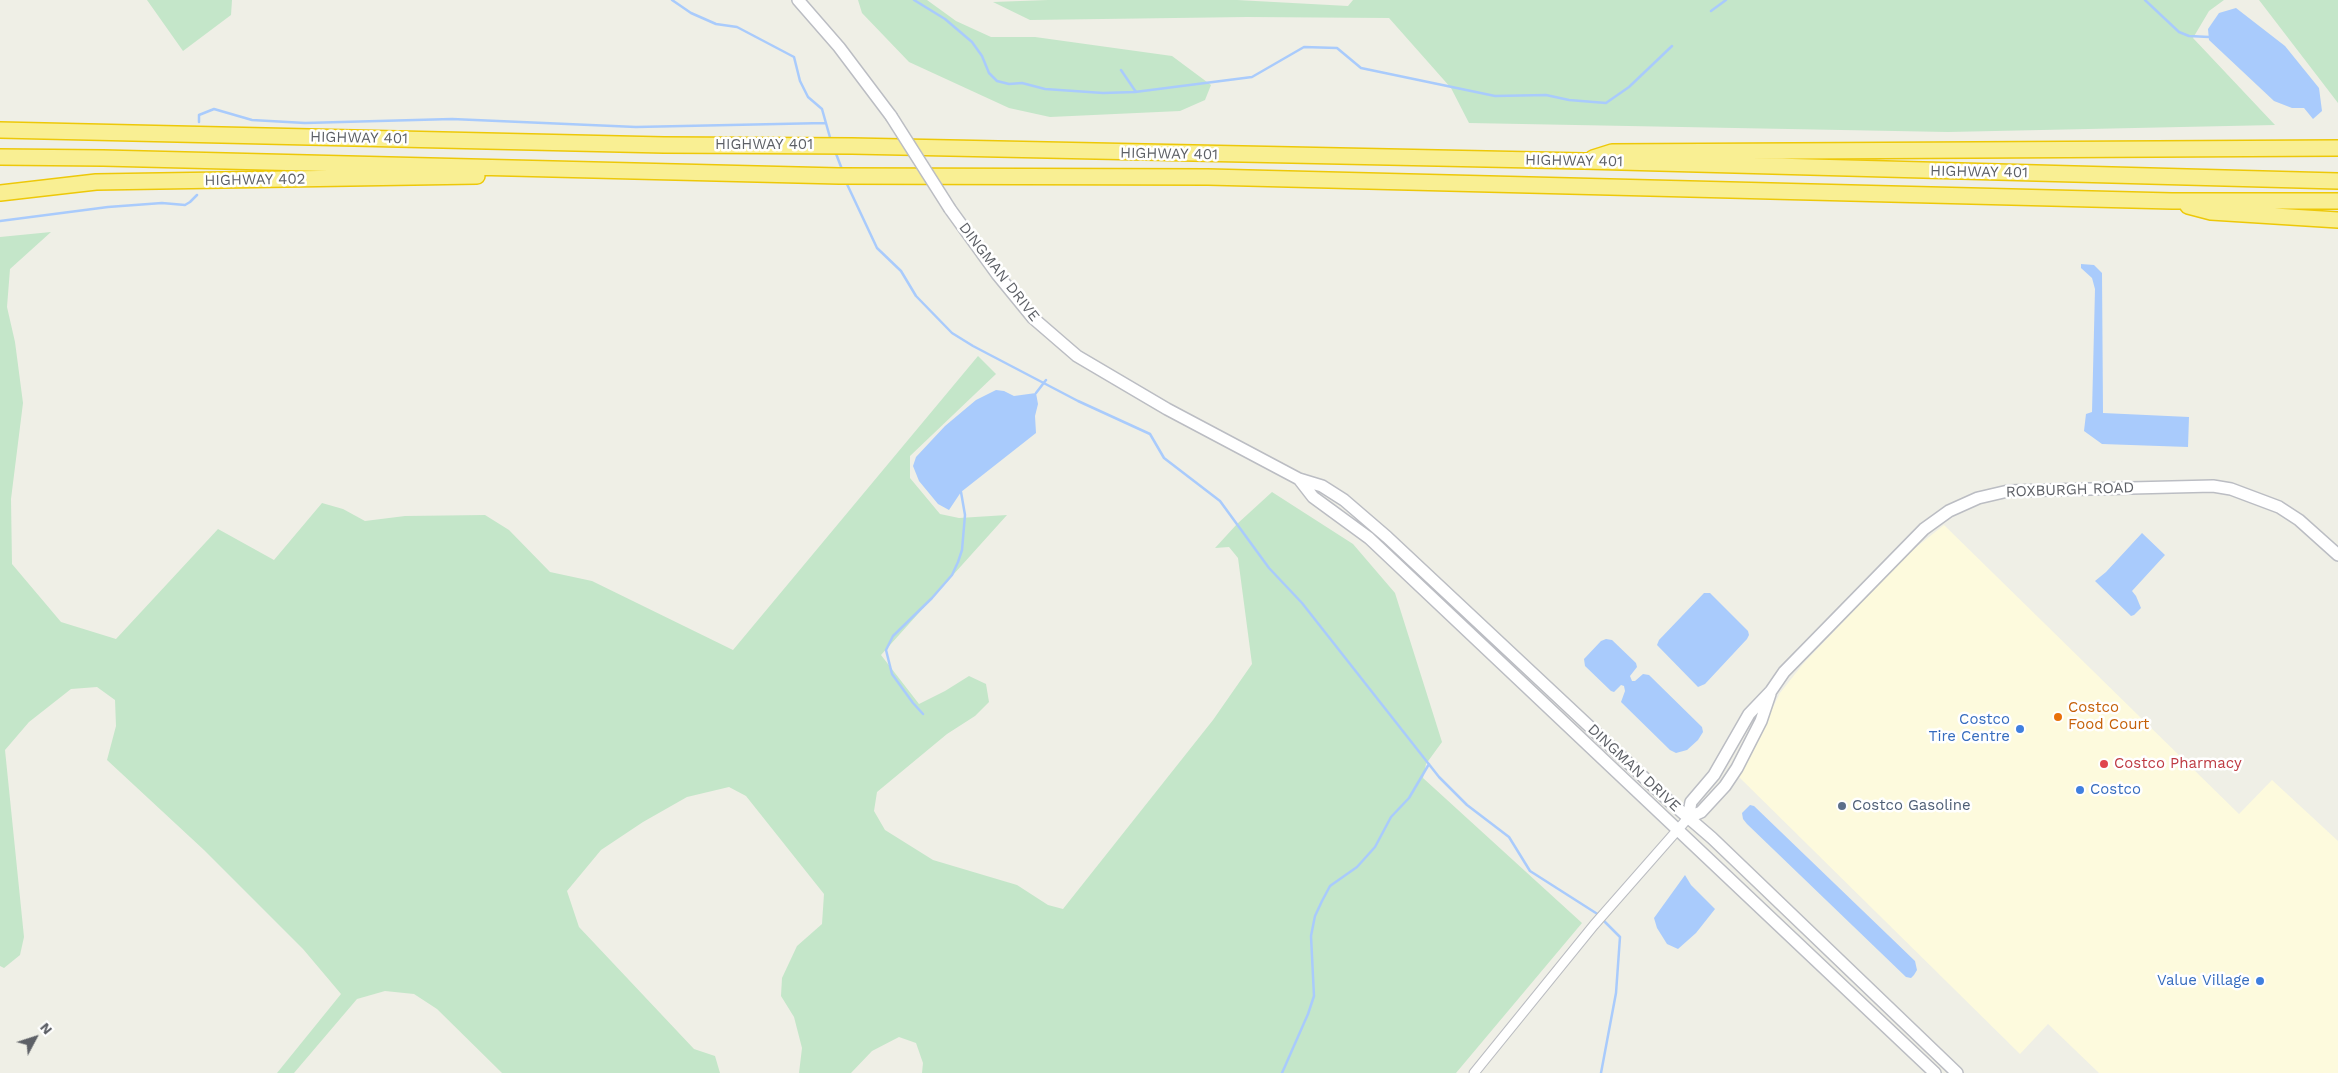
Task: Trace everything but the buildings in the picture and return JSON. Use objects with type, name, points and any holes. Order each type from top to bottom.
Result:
[{"type":"highway","name":"HIGHWAY 401","points":[[0,130],[654,145],[852,146],[1584,161],[2338,180]]},
{"type":"highway","points":[[1584,161],[1612,152],[2338,148]]},
{"type":"highway","name":"HIGHWAY 401","points":[[0,157],[839,176],[1208,176],[2172,201],[2338,201]]},
{"type":"highway","name":"HIGHWAY 402","points":[[0,193],[96,182],[475,177],[510,168]]},
{"type":"highway","points":[[2172,201],[2211,212],[2338,220]]},
{"type":"main road","name":"DINGMAN DRIVE","points":[[798,0],[839,47],[891,116],[950,209],[997,274],[1033,318],[1077,356],[1167,409],[1299,479],[1322,486],[1344,500],[1387,537],[1688,818],[1712,838],[1956,1073]]},
{"type":"main road","name":"DINGMAN DRIVE","points":[[1299,479],[1314,497],[1369,538],[1935,1073]]},
{"type":"main road","name":"ROXBURGH ROAD","points":[[1688,818],[1691,802],[1714,775],[1749,714],[1771,691],[1784,672],[1924,529],[1950,511],[1978,498],[2008,491],[2213,486],[2231,489],[2280,507],[2299,520],[2338,555]]},
{"type":"main road","name":"ROXBURGH ROAD","points":[[1688,818],[1701,812],[1725,786],[1737,768],[1761,721],[1771,691]]},
{"type":"street","points":[[1474,1073],[1594,925],[1688,818]]},
{"type":"shaded area","points":[[1944,525],[2239,814],[2272,780],[2338,841],[2338,1073],[2099,1073],[2048,1024],[2020,1054],[1739,777],[1780,693],[1803,664],[1909,553]]},
{"type":"green space","points":[[147,0],[232,0],[231,15],[183,51]]},
{"type":"green space","points":[[858,0],[927,0],[956,21],[991,37],[1035,37],[1172,56],[1211,85],[1205,100],[1180,111],[1050,117],[1009,108],[909,62],[862,13]]},
{"type":"green space","points":[[1048,0],[1237,0],[1348,6],[1353,0],[2224,0],[2209,11],[2193,38],[2275,125],[1948,132],[1469,123],[1451,88],[1389,18],[1247,17],[1030,20],[993,2]]},
{"type":"green space","points":[[2259,0],[2338,0],[2338,103]]},
{"type":"green space","points":[[51,232],[10,269],[7,307],[15,342],[23,403],[11,499],[12,564],[61,622],[116,639],[218,529],[274,560],[322,503],[343,509],[365,521],[405,516],[485,515],[509,530],[550,572],[592,581],[733,650],[978,356],[996,374],[910,456],[910,478],[940,514],[959,518],[1007,515],[881,655],[919,704],[969,676],[986,684],[989,702],[975,716],[947,734],[877,792],[874,811],[885,830],[933,860],[1017,885],[1048,905],[1063,909],[1213,720],[1252,664],[1238,558],[1229,547],[1215,548],[1237,524],[1272,492],[1353,544],[1395,593],[1442,742],[1426,764],[1423,778],[1582,923],[1456,1073],[922,1073],[923,1063],[916,1043],[899,1037],[872,1051],[851,1073],[799,1073],[802,1048],[794,1017],[781,996],[782,978],[797,946],[822,924],[824,894],[746,796],[729,787],[687,797],[643,822],[601,850],[567,891],[579,927],[694,1049],[715,1056],[720,1073],[502,1073],[437,1009],[414,994],[385,991],[357,999],[294,1073],[277,1073],[341,994],[303,949],[204,850],[107,760],[116,726],[115,700],[97,687],[71,689],[29,722],[5,750],[24,937],[20,955],[4,968],[0,966],[0,237]]},
{"type":"water","points":[[2236,8],[2285,46],[2319,88],[2322,111],[2313,119],[2304,108],[2292,108],[2274,101],[2209,40],[2208,29],[2219,13]]},
{"type":"water","points":[[2081,264],[2094,265],[2102,273],[2103,413],[2189,417],[2188,447],[2102,444],[2084,431],[2086,414],[2092,412],[2095,289],[2092,278],[2081,268]]},
{"type":"water","points":[[996,390],[1004,391],[1014,396],[1036,393],[1038,404],[1035,416],[1036,433],[961,492],[949,510],[938,504],[919,481],[913,466],[916,457],[945,426],[976,400]]},
{"type":"water","points":[[2142,533],[2165,555],[2132,591],[2141,608],[2131,616],[2095,581],[2106,572]]},
{"type":"water","points":[[1704,593],[1710,593],[1748,631],[1749,635],[1705,684],[1698,687],[1657,645],[1659,640]]},
{"type":"water","points":[[1606,639],[1612,640],[1636,663],[1637,667],[1630,676],[1632,681],[1635,681],[1643,674],[1649,675],[1702,727],[1703,732],[1698,740],[1687,750],[1676,753],[1670,750],[1621,702],[1625,691],[1624,686],[1621,685],[1614,692],[1611,691],[1585,666],[1584,659],[1601,641]]},
{"type":"water","points":[[1750,805],[1754,806],[1915,961],[1917,970],[1911,978],[1906,977],[1747,824],[1743,819],[1742,813]]},
{"type":"water","points":[[1685,875],[1691,885],[1715,909],[1696,933],[1678,949],[1667,944],[1657,928],[1654,918]]},
{"type":"waterway","points":[[672,0],[691,13],[716,24],[737,27],[794,57],[800,81],[808,97],[822,109],[831,141]]},
{"type":"waterway","points":[[914,0],[945,19],[972,42],[982,56],[989,73],[997,81],[1009,84],[1022,83],[1045,89],[1103,93],[1135,92],[1252,77],[1304,47],[1337,48],[1361,68],[1495,96],[1546,95],[1569,100],[1606,103],[1629,87],[1672,46]]},
{"type":"waterway","points":[[1711,11],[1726,0]]},
{"type":"waterway","points":[[2145,0],[2179,32],[2189,36],[2209,37]]},
{"type":"waterway","points":[[1121,70],[1136,92]]},
{"type":"waterway","points":[[199,122],[199,115],[214,109],[252,120],[305,123],[452,119],[636,127],[825,123]]},
{"type":"waterway","points":[[835,151],[843,172]]},
{"type":"waterway","points":[[846,182],[877,248],[901,271],[916,296],[952,333],[1078,401],[1150,434],[1164,458],[1220,501],[1269,568],[1302,603],[1439,777],[1467,805],[1509,837],[1530,871],[1599,915]]},
{"type":"waterway","points":[[0,221],[108,207],[162,203],[185,205],[197,195]]},
{"type":"waterway","points":[[1036,393],[1046,380]]},
{"type":"waterway","points":[[923,714],[892,674],[886,650],[893,636],[932,598],[952,575],[962,550],[965,515],[961,492]]},
{"type":"waterway","points":[[1282,1073],[1314,996],[1311,936],[1315,916],[1322,901],[1330,886],[1357,867],[1375,847],[1391,817],[1409,798],[1429,764]]},
{"type":"waterway","points":[[1601,1073],[1616,993],[1620,937],[1602,919]]},
{"type":"place","name":"Costco Food Court","points":[[2058,717]]},
{"type":"place","name":"Costco Tire Centre","points":[[2020,729]]},
{"type":"place","name":"Costco Pharmacy","points":[[2104,764]]},
{"type":"place","name":"Costco","points":[[2080,790]]},
{"type":"place","name":"Costco Gasoline","points":[[1842,806]]},
{"type":"place","name":"Value Village","points":[[2260,981]]}]
